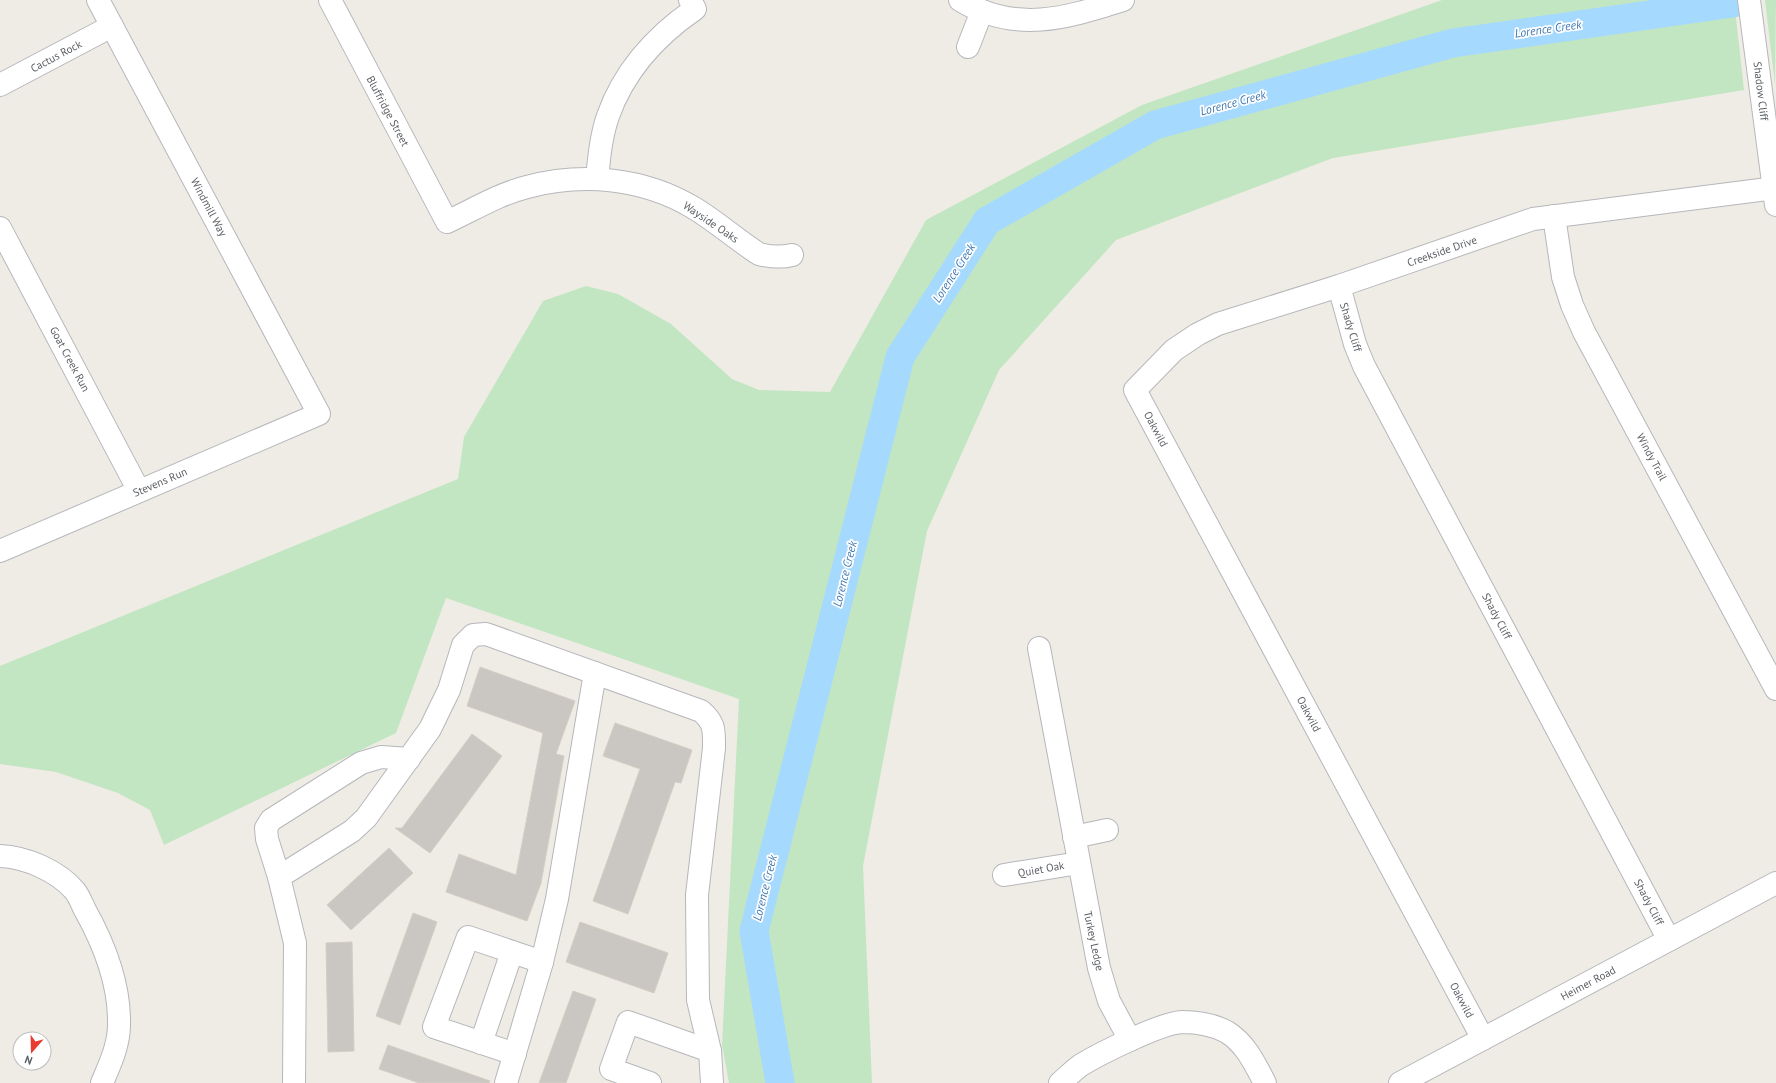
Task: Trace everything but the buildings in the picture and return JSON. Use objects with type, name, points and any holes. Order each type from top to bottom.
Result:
[{"type":"street","name":"Windmill Way","points":[[98,0],[319,414]]},
{"type":"street","name":"Bluffridge Street","points":[[330,0],[447,222]]},
{"type":"street","points":[[960,0],[982,11],[1022,20],[1053,20],[1082,13],[1123,0]]},
{"type":"street","name":"Shadow Cliff","points":[[1749,0],[1775,194]]},
{"type":"street","points":[[597,179],[601,143],[608,116],[624,82],[635,64],[653,43],[693,4]]},
{"type":"street","points":[[968,47],[982,11]]},
{"type":"street","name":"Cactus Rock","points":[[0,85],[112,26]]},
{"type":"street","name":"Wayside Oaks","points":[[447,222],[505,194],[526,187],[556,181],[597,179],[635,184],[656,190],[695,209],[759,254],[781,258],[792,255]]},
{"type":"street","name":"Creekside Drive","points":[[1135,390],[1174,350],[1198,334],[1218,324],[1339,286],[1533,219],[1775,194]]},
{"type":"street","name":"Windy Trail","points":[[1554,216],[1563,277],[1572,305],[1584,332],[1776,689]]},
{"type":"street","name":"Goat Creek Run","points":[[0,228],[139,491]]},
{"type":"street","name":"Shady Cliff","points":[[1339,286],[1355,344],[1364,366],[1669,940]]},
{"type":"street","name":"Oakwild","points":[[1135,390],[1483,1039]]},
{"type":"street","name":"Stevens Run","points":[[0,551],[319,414]]},
{"type":"street","points":[[279,877],[352,831],[366,818],[430,729],[449,690],[463,645],[473,635],[486,634],[701,711],[710,718],[714,729],[714,748],[698,895],[698,1000],[710,1051],[712,1083]]},
{"type":"street","name":"Turkey Ledge","points":[[1039,648],[1099,968],[1109,1001],[1130,1040]]},
{"type":"street","points":[[506,1083],[542,962],[557,899],[595,673]]},
{"type":"street","points":[[294,1083],[295,943],[279,877],[267,839],[266,828],[271,820],[361,763],[381,757],[409,760]]},
{"type":"street","points":[[1074,837],[1107,830]]},
{"type":"street","points":[[0,856],[10,856],[44,868],[57,876],[75,891],[92,922],[114,979],[119,1007],[119,1032],[113,1056],[102,1083]]},
{"type":"street","name":"Quiet Oak","points":[[1004,875],[1079,863]]},
{"type":"street","name":"Heimer Road","points":[[1400,1083],[1776,884]]},
{"type":"street","points":[[515,1054],[434,1027],[468,937],[542,962]]},
{"type":"street","points":[[481,1043],[512,952]]},
{"type":"street","points":[[650,1083],[611,1069],[628,1022],[710,1051]]},
{"type":"street","points":[[1060,1083],[1081,1066],[1130,1040],[1166,1026],[1181,1022],[1204,1024],[1226,1032],[1244,1047],[1255,1063],[1265,1083]]},
{"type":"green space","points":[[1442,0],[1734,0],[1744,90],[1333,158],[1116,240],[999,370],[927,531],[863,866],[872,1083],[729,1083],[722,1045],[739,699],[446,598],[396,733],[164,845],[150,810],[118,793],[56,772],[0,764],[0,666],[458,479],[464,437],[543,301],[586,286],[618,294],[671,324],[732,379],[759,390],[830,392],[926,220],[1142,105]]},
{"type":"green space","points":[[1765,0],[1776,0],[1775,85]]},
{"type":"waterway","name":"Lorence Creek","points":[[780,1083],[754,931],[900,357],[987,221],[1155,125],[1453,43],[1733,3]]}]
